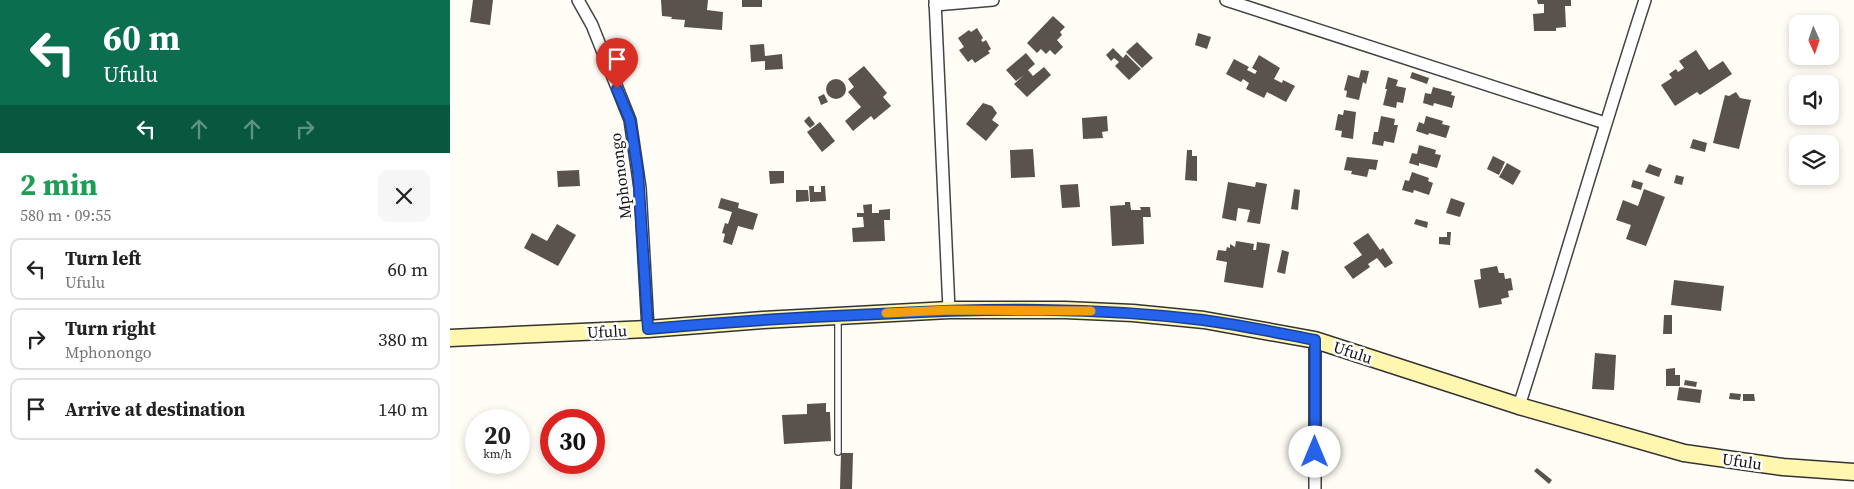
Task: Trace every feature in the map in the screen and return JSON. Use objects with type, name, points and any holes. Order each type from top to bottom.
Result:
[{"type":"street","name":"Mphonongo","points":[[578,0],[592,25],[630,120],[640,188],[648,329]]},
{"type":"street","points":[[949,310],[935,3],[993,0]]},
{"type":"street","points":[[1226,0],[1605,123]]},
{"type":"street","points":[[1519,406],[1579,214],[1605,123],[1645,0]]},
{"type":"street","name":"Ufulu","points":[[450,338],[648,329],[764,320],[949,310],[1065,310],[1133,313],[1204,320],[1315,340],[1519,406],[1684,454],[1782,467],[1854,472]]},
{"type":"street","points":[[1315,340],[1315,489]]},
{"type":"lane","points":[[838,316],[838,452]]},
{"type":"building","points":[[473,0],[493,0],[490,25],[470,22]]},
{"type":"building","points":[[661,0],[708,0],[707,10],[723,12],[722,30],[684,27],[685,20],[662,16]]},
{"type":"building","points":[[742,0],[762,0],[762,7],[742,7]]},
{"type":"building","points":[[1537,0],[1571,0],[1571,6],[1565,6],[1566,27],[1556,28],[1556,31],[1534,31],[1533,14],[1544,13],[1544,4],[1538,4]]},
{"type":"building","points":[[1053,16],[1065,27],[1060,32],[1062,35],[1057,40],[1063,47],[1055,55],[1050,50],[1046,54],[1041,49],[1037,53],[1027,43]]},
{"type":"building","points":[[977,28],[983,38],[981,40],[983,42],[986,40],[991,49],[988,51],[990,53],[975,63],[972,59],[968,62],[959,50],[964,47],[958,38],[969,30],[971,32]]},
{"type":"building","points":[[1198,33],[1211,37],[1207,49],[1195,45]]},
{"type":"building","points":[[1137,42],[1153,58],[1142,68],[1126,52]]},
{"type":"building","points":[[764,44],[765,56],[782,54],[783,69],[765,70],[765,61],[751,62],[750,45]]},
{"type":"building","points":[[1113,48],[1123,58],[1126,54],[1141,69],[1129,80],[1115,66],[1119,62],[1114,58],[1111,61],[1106,55]]},
{"type":"building","points":[[1696,50],[1709,70],[1723,61],[1732,74],[1700,95],[1697,92],[1675,106],[1661,85],[1672,78],[1669,74],[1676,69],[1678,72],[1684,68],[1679,61]]},
{"type":"building","points":[[1026,53],[1035,64],[1028,70],[1033,76],[1044,67],[1051,75],[1027,97],[1014,84],[1024,75],[1016,81],[1006,70]]},
{"type":"building","points":[[1259,55],[1280,68],[1274,79],[1282,83],[1283,80],[1295,86],[1286,102],[1267,92],[1264,98],[1246,89],[1249,83],[1243,79],[1241,82],[1226,74],[1234,59],[1249,67],[1247,70],[1255,74],[1257,71],[1252,68]]},
{"type":"building","points":[[864,66],[887,93],[883,97],[891,106],[874,120],[871,116],[853,131],[845,121],[861,107],[848,92],[854,87],[848,79]]},
{"type":"building","points":[[1361,70],[1369,71],[1366,84],[1363,82],[1359,100],[1346,97],[1347,91],[1344,90],[1348,75],[1359,78]]},
{"type":"building","points":[[1412,72],[1429,78],[1427,84],[1410,78]]},
{"type":"building","points":[[1388,77],[1398,80],[1396,86],[1406,88],[1403,103],[1397,102],[1396,108],[1383,105]]},
{"type":"building","points":[[836,79],[843,82],[846,89],[843,96],[836,99],[829,96],[826,89],[829,82]]},
{"type":"building","points":[[1433,87],[1452,92],[1451,95],[1455,96],[1452,108],[1434,103],[1433,106],[1423,103],[1425,93],[1431,94]]},
{"type":"building","points":[[1736,92],[1740,98],[1751,100],[1739,149],[1713,143],[1725,95],[1729,96]]},
{"type":"building","points":[[824,94],[828,102],[821,105],[818,97]]},
{"type":"building","points":[[983,103],[992,106],[997,113],[992,120],[999,125],[986,141],[966,124]]},
{"type":"building","points":[[1344,110],[1356,112],[1353,139],[1341,137],[1342,131],[1335,130],[1338,114],[1343,115]]},
{"type":"building","points":[[809,116],[815,124],[810,128],[804,121]]},
{"type":"building","points":[[1107,116],[1108,131],[1102,132],[1103,138],[1083,139],[1082,118]]},
{"type":"building","points":[[1381,116],[1395,119],[1394,125],[1398,125],[1394,143],[1384,141],[1383,146],[1372,144],[1374,132],[1378,132]]},
{"type":"building","points":[[1426,116],[1443,121],[1442,124],[1450,126],[1446,138],[1416,131],[1419,122],[1424,124]]},
{"type":"building","points":[[820,122],[835,141],[822,152],[807,132]]},
{"type":"building","points":[[1693,139],[1707,143],[1705,152],[1690,148]]},
{"type":"building","points":[[1419,145],[1436,150],[1435,154],[1441,155],[1437,168],[1419,163],[1419,166],[1409,163],[1412,153],[1417,154]]},
{"type":"building","points":[[1033,149],[1035,177],[1011,178],[1010,150]]},
{"type":"building","points":[[1187,150],[1192,150],[1192,156],[1197,156],[1197,181],[1185,180]]},
{"type":"building","points":[[1493,156],[1505,162],[1499,175],[1487,169]]},
{"type":"building","points":[[1347,157],[1378,160],[1376,170],[1369,169],[1367,177],[1351,174],[1352,171],[1344,170]]},
{"type":"building","points":[[1507,163],[1521,171],[1513,185],[1499,177]]},
{"type":"building","points":[[1649,164],[1662,169],[1659,177],[1645,172]]},
{"type":"building","points":[[579,170],[580,186],[558,187],[557,171]]},
{"type":"building","points":[[769,171],[784,171],[784,183],[770,184]]},
{"type":"building","points":[[1412,172],[1429,178],[1428,181],[1433,183],[1429,195],[1414,190],[1413,193],[1402,190],[1405,180],[1409,181]]},
{"type":"building","points":[[1676,175],[1684,177],[1682,185],[1674,183]]},
{"type":"building","points":[[1633,180],[1643,183],[1641,190],[1631,187]]},
{"type":"building","points":[[1228,182],[1255,187],[1256,182],[1267,184],[1260,224],[1247,222],[1250,210],[1238,208],[1236,221],[1222,218]]},
{"type":"building","points":[[1078,184],[1080,207],[1062,208],[1060,185]]},
{"type":"building","points":[[809,186],[814,186],[814,192],[821,192],[821,186],[825,186],[826,201],[810,202]]},
{"type":"building","points":[[1294,189],[1300,190],[1298,210],[1291,209]]},
{"type":"building","points":[[1644,189],[1665,197],[1646,246],[1626,239],[1631,225],[1616,220],[1623,200],[1638,206]]},
{"type":"building","points":[[796,190],[808,190],[809,201],[796,202]]},
{"type":"building","points":[[721,198],[739,203],[738,208],[758,214],[753,230],[738,226],[732,245],[723,242],[725,234],[722,233],[725,223],[728,224],[732,212],[718,208]]},
{"type":"building","points":[[1451,198],[1465,203],[1460,217],[1446,213]]},
{"type":"building","points":[[1125,202],[1130,202],[1131,210],[1141,210],[1140,207],[1150,207],[1151,217],[1143,217],[1144,244],[1112,246],[1110,206],[1125,205]]},
{"type":"building","points":[[872,204],[872,213],[879,213],[879,210],[890,209],[890,220],[884,220],[885,241],[853,242],[852,228],[864,227],[863,217],[857,217],[857,213],[864,213],[863,205]]},
{"type":"building","points":[[1416,219],[1428,222],[1427,228],[1414,224]]},
{"type":"building","points":[[557,224],[576,235],[558,266],[524,248],[532,233],[547,241]]},
{"type":"building","points":[[1447,232],[1451,232],[1450,245],[1439,244],[1439,237],[1447,237]]},
{"type":"building","points":[[1368,233],[1380,250],[1383,248],[1393,263],[1385,268],[1377,258],[1368,264],[1370,267],[1353,279],[1344,267],[1362,255],[1353,243]]},
{"type":"building","points":[[1236,241],[1254,244],[1253,250],[1256,250],[1257,242],[1270,244],[1263,288],[1224,282],[1227,262],[1216,260],[1218,250],[1226,251],[1227,247],[1230,248],[1230,244],[1235,247]]},
{"type":"building","points":[[1282,250],[1289,252],[1285,274],[1277,272]]},
{"type":"building","points":[[1497,266],[1499,273],[1504,273],[1505,279],[1511,278],[1513,290],[1508,291],[1509,297],[1501,299],[1502,304],[1479,308],[1474,280],[1481,279],[1480,269]]},
{"type":"building","points":[[1674,280],[1724,286],[1721,311],[1671,305]]},
{"type":"building","points":[[1664,315],[1672,315],[1672,334],[1663,334]]},
{"type":"building","points":[[1595,353],[1616,355],[1614,390],[1592,389]]},
{"type":"building","points":[[1675,368],[1675,375],[1680,375],[1680,386],[1666,386],[1666,369]]},
{"type":"building","points":[[1685,380],[1697,382],[1696,387],[1684,385]]},
{"type":"building","points":[[1679,387],[1702,390],[1700,403],[1677,400]]},
{"type":"building","points":[[1730,393],[1741,394],[1740,400],[1729,399]]},
{"type":"building","points":[[1743,394],[1754,394],[1755,401],[1743,401]]},
{"type":"building","points":[[826,403],[826,412],[830,412],[831,441],[784,444],[782,415],[807,414],[807,404]]},
{"type":"building","points":[[841,453],[853,453],[852,489],[840,489]]},
{"type":"building","points":[[1537,468],[1552,480],[1549,484],[1534,471]]},
{"type":"slow traffic","points":[[886,313],[949,310],[1091,311]]},
{"type":"route","points":[[617,89],[630,120],[636,156],[640,188],[648,329],[764,320],[949,310],[1065,310],[1133,313],[1204,320],[1264,330],[1315,340],[1315,452]]}]
